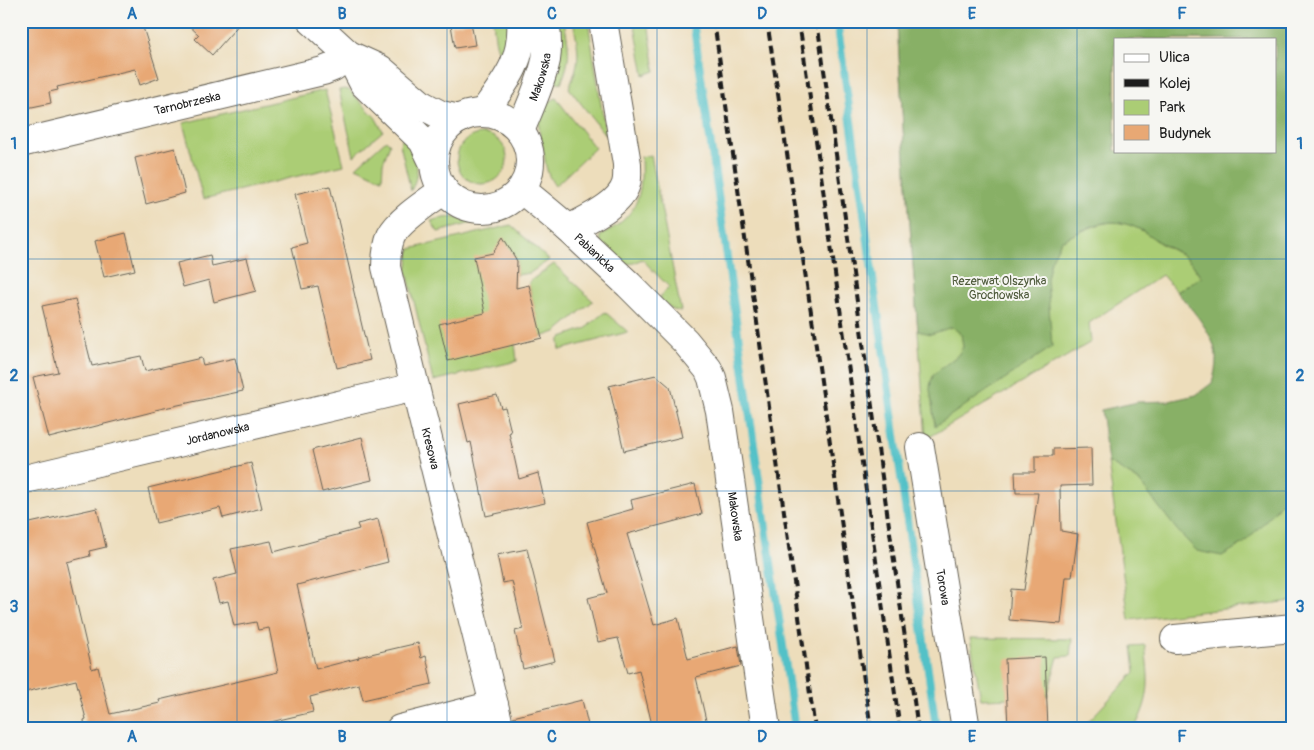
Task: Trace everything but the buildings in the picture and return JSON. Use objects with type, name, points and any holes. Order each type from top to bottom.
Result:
[{"type":"street","points":[[312,21],[349,55],[380,69],[422,105],[441,115],[503,118],[520,131],[527,143],[530,157],[529,171],[522,190],[508,202],[486,209],[462,205],[444,190],[437,178],[434,164],[423,141],[364,84],[349,55]]},
{"type":"street","name":"Makowska","points":[[471,116],[513,69],[519,50],[522,31],[521,21]]},
{"type":"street","name":"Makowska","points":[[520,131],[546,61],[548,42],[545,21]]},
{"type":"street","points":[[569,229],[611,205],[626,186],[628,178],[603,21]]},
{"type":"street","name":"Tarnobrzeska","points":[[21,143],[324,71],[349,55]]},
{"type":"street","points":[[434,164],[436,146],[440,136],[448,126],[471,116]]},
{"type":"street","name":"Kresowa","points":[[444,190],[414,212],[397,228],[392,235],[386,254],[386,267],[497,717]]},
{"type":"street","name":"Pabianicka","points":[[522,190],[569,229],[665,320]]},
{"type":"street","name":"Makowska","points":[[665,320],[685,340],[708,369],[715,390],[720,411],[766,729]]},
{"type":"street","name":"Jordanowska","points":[[21,480],[415,387]]},
{"type":"street","name":"Torowa","points":[[920,447],[966,729]]},
{"type":"street","points":[[1175,639],[1293,628]]},
{"type":"street","points":[[400,729],[497,717]]},
{"type":"green space","points":[[493,21],[511,21],[511,28],[503,57],[496,45]]},
{"type":"green space","points":[[558,21],[564,21],[569,52],[567,66],[561,83],[552,80]]},
{"type":"green space","points":[[573,21],[588,21],[606,136],[569,88],[576,70],[578,55]]},
{"type":"green space","points":[[634,21],[648,21],[655,71],[644,75]]},
{"type":"green space","name":"Rezerwat Olszynka Grochowska","points":[[897,21],[1293,21],[1276,38],[1114,38],[1078,233],[1107,223],[1115,222],[1132,226],[1185,258],[1193,265],[1201,277],[1177,292],[1162,275],[1089,323],[1091,342],[926,439],[904,144]]},
{"type":"green space","points":[[897,21],[1293,21],[1293,489],[1244,543],[1222,556],[1197,551],[1177,530],[1138,480],[1108,462],[1101,410],[1138,402],[1169,401],[1196,395],[1212,383],[1216,366],[1213,342],[1196,315],[1177,292],[1201,277],[1186,258],[1144,232],[1129,225],[1119,223],[1109,222],[1090,227],[1061,241],[1051,261],[1047,279],[1052,347],[935,426],[930,389],[931,381],[934,374],[958,355],[963,347],[961,334],[952,327],[931,334],[918,331]]},
{"type":"green space","points":[[325,90],[344,165],[203,199],[183,123]]},
{"type":"green space","points":[[339,90],[349,90],[375,117],[383,131],[354,156]]},
{"type":"green space","points":[[556,98],[595,148],[555,186],[546,168],[539,115],[543,101],[549,102]]},
{"type":"green space","points":[[482,134],[491,136],[502,145],[507,159],[505,168],[496,179],[482,184],[473,182],[462,173],[457,159],[459,150],[468,139]]},
{"type":"green space","points":[[405,135],[417,168],[417,175],[411,191],[400,144]]},
{"type":"green space","points":[[386,140],[390,144],[383,163],[382,179],[356,167]]},
{"type":"green space","points":[[651,155],[681,311],[673,310],[659,298],[669,287],[642,259],[634,263],[627,264],[622,262],[601,242],[600,236],[612,229],[630,213],[639,195],[641,157]]},
{"type":"green space","points":[[452,217],[476,222],[438,232],[431,221]]},
{"type":"green space","points":[[511,225],[549,260],[530,273],[516,275],[517,261],[503,238],[517,361],[433,381],[407,272],[410,249]]},
{"type":"green space","points":[[554,264],[593,301],[556,332],[541,337],[529,285],[530,281]]},
{"type":"green space","points":[[605,312],[628,332],[560,350],[559,341],[562,337],[587,328]]},
{"type":"green space","points":[[1108,462],[1138,480],[1157,503],[1273,513],[1293,489],[1293,601],[1129,620]]},
{"type":"green space","points":[[970,638],[1072,639],[1070,656],[1058,657],[1047,697],[981,699]]},
{"type":"green space","points":[[1145,645],[1148,688],[1144,707],[1134,729],[1081,729],[1135,672],[1132,646]]},
{"type":"waterway","points":[[693,21],[795,729]]},
{"type":"waterway","points":[[837,21],[936,727]]},
{"type":"railway","points":[[714,21],[815,729]]},
{"type":"railway","points":[[767,21],[871,729]]},
{"type":"railway","points":[[799,21],[900,729]]},
{"type":"railway","points":[[817,21],[918,729]]}]
